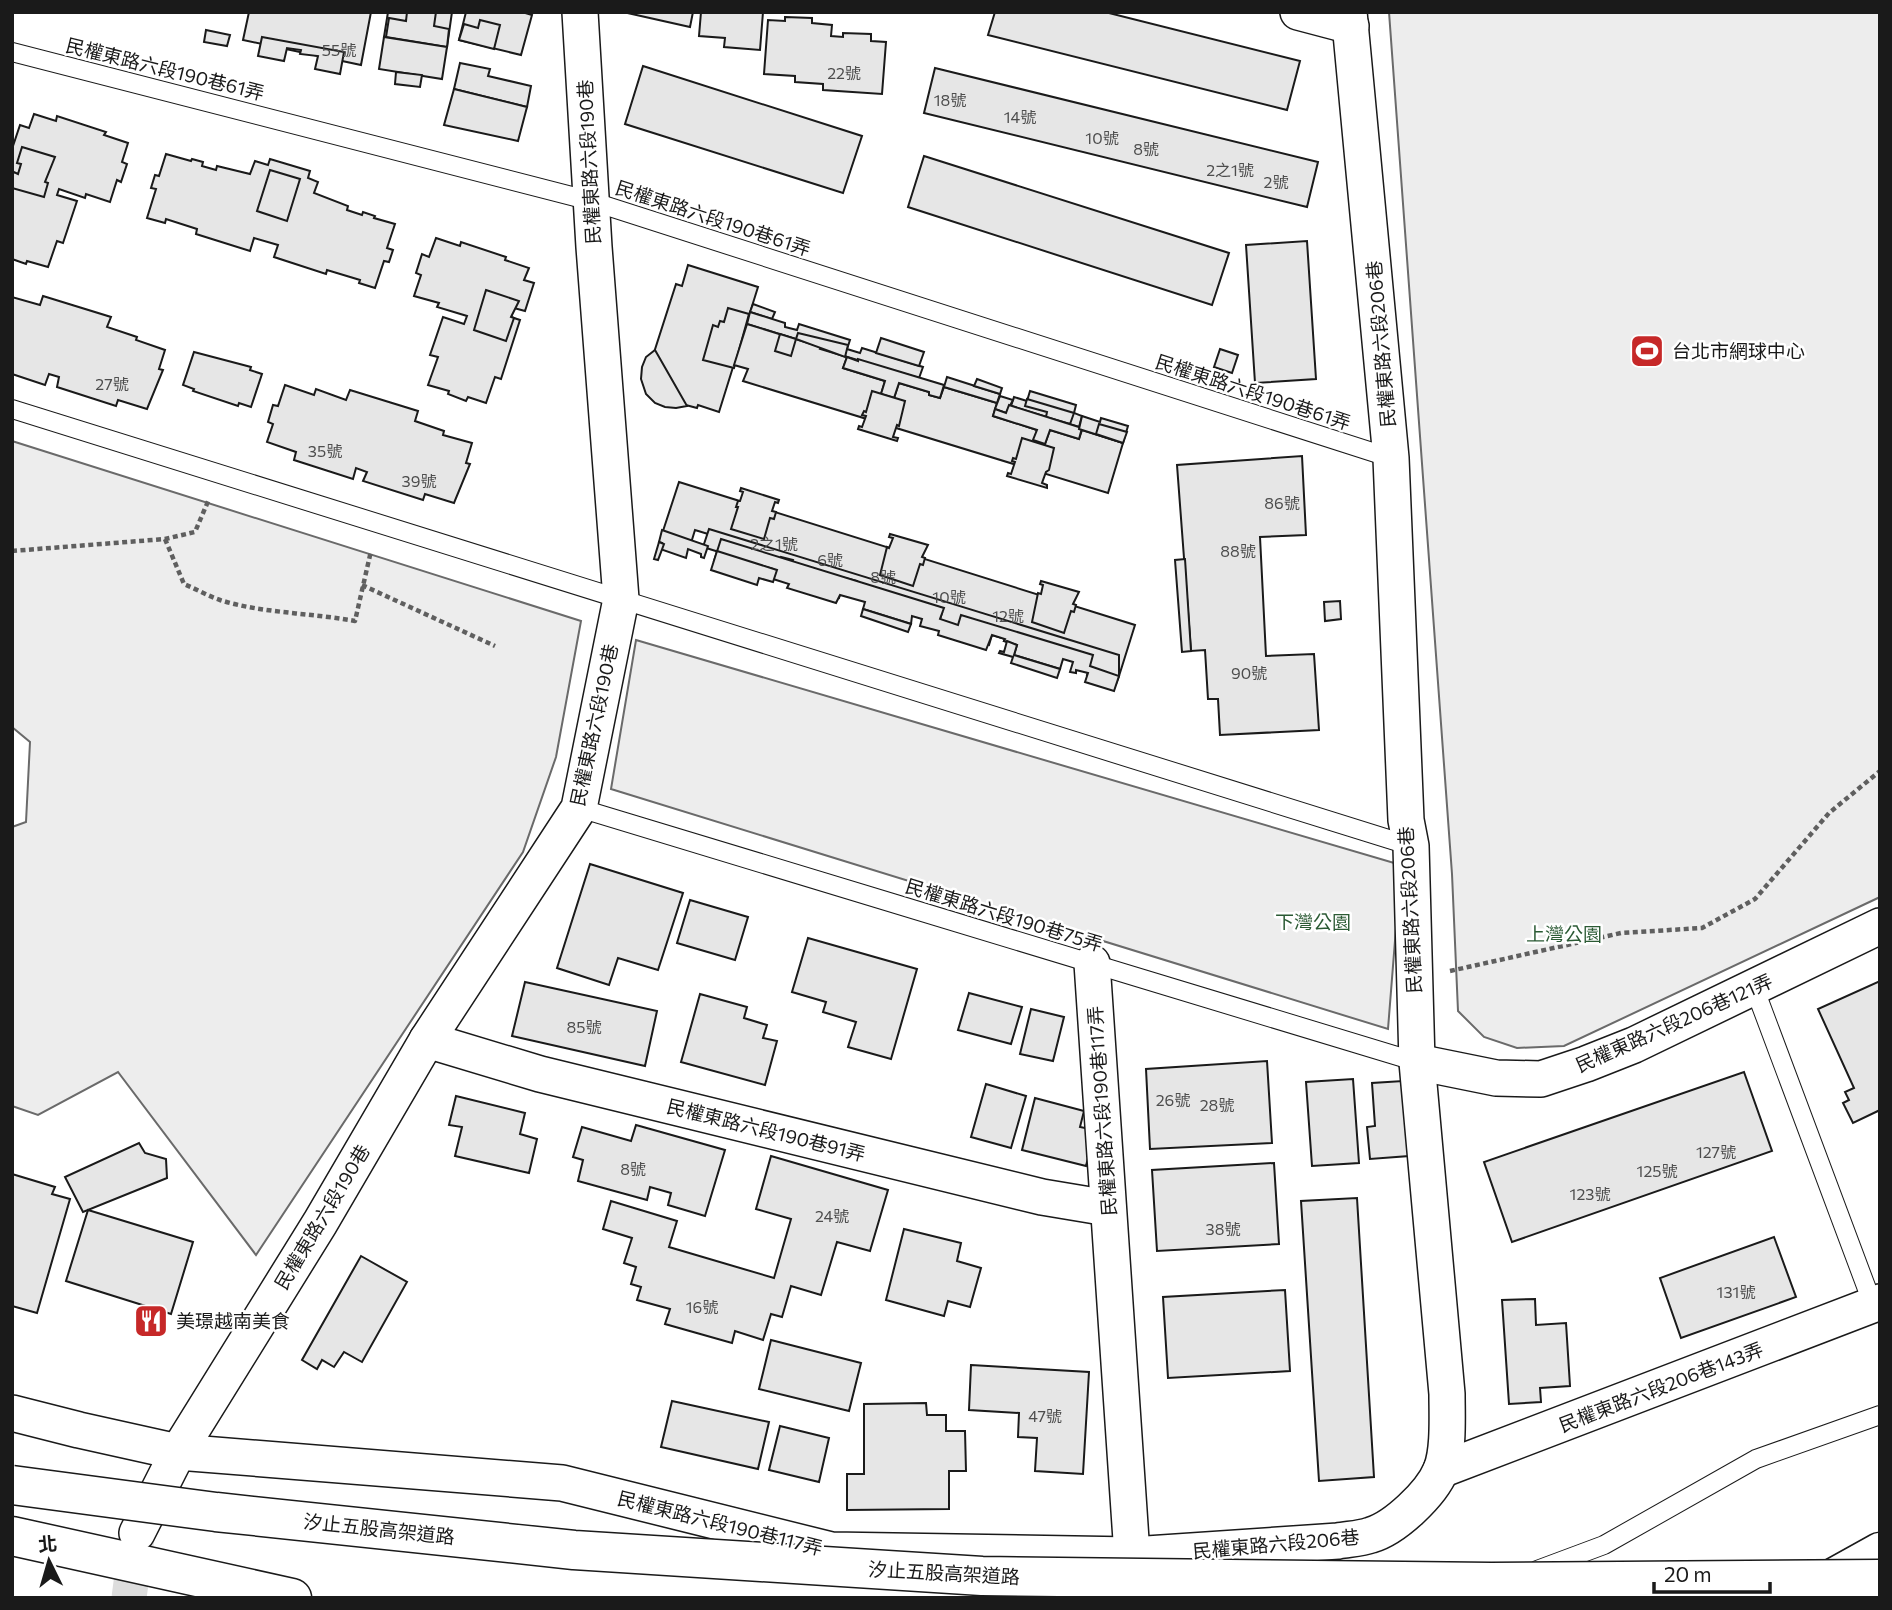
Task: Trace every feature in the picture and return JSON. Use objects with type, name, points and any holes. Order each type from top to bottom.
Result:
[{"type":"highway","name":"汐止五股高架道路","points":[[12,1485],[216,1512],[574,1550],[982,1576],[1491,1582],[1880,1579]]},
{"type":"highway","points":[[12,1536],[292,1598]]},
{"type":"highway","points":[[1799,1598],[1880,1552]]},
{"type":"street","name":"民權東路六段190巷","points":[[137,1533],[178,1452],[320,1223],[427,1040],[579,808],[621,599],[591,201],[580,12]]},
{"type":"street","points":[[1298,12],[1350,19]]},
{"type":"street","name":"民權東路六段206巷","points":[[1132,1555],[1338,1541],[1372,1535],[1403,1518],[1429,1489],[1441,1470],[1446,1436],[1447,1394],[1417,1062],[1411,846],[1406,820],[1391,458],[1350,19]]},
{"type":"street","name":"民權東路六段206巷121弄","points":[[1417,1062],[1496,1078],[1541,1079],[1634,1045],[1880,926]]},
{"type":"street","name":"民權東路六段190巷117弄","points":[[12,1413],[178,1452],[562,1483],[831,1550],[1132,1555],[1092,963]]},
{"type":"street","name":"民權東路六段190巷91弄","points":[[427,1040],[540,1074],[1042,1197],[1108,1208]]},
{"type":"street","name":"民權東路六段206巷143弄","points":[[1441,1470],[1876,1304]]},
{"type":"lane","name":"民權東路六段190巷61弄","points":[[12,52],[591,201],[1391,458]]},
{"type":"lane","points":[[12,409],[1411,846]]},
{"type":"lane","name":"民權東路六段190巷75弄","points":[[579,808],[1417,1062]]},
{"type":"lane","points":[[1754,988],[1876,1304]]},
{"type":"lane","points":[[1462,1598],[1604,1545],[1756,1459],[1880,1415]]},
{"type":"lane","points":[[1132,1555],[1214,1598]]},
{"type":"path","points":[[12,551],[165,539],[195,532],[220,474]]},
{"type":"path","points":[[165,539],[184,584],[220,600],[267,610],[355,621],[378,523]]},
{"type":"path","points":[[362,585],[495,646]]},
{"type":"path","points":[[1413,979],[1621,933],[1703,928],[1755,899],[1829,813],[1880,771]]},
{"type":"shaded area","name":"台北市網球中心","points":[[1389,12],[1880,12],[1880,897],[1564,1046],[1517,1048],[1484,1037],[1458,1011],[1452,874]]},
{"type":"shaded area","points":[[12,441],[581,621],[556,757],[523,852],[256,1255],[118,1072],[38,1115],[12,1106],[12,827],[26,822],[30,742],[12,727]]},
{"type":"shaded area","name":"下灣公園","points":[[636,640],[1401,865],[1388,1029],[611,789]]},
{"type":"building","points":[[249,12],[371,12],[361,65],[243,40]]},
{"type":"building","points":[[388,12],[452,12],[447,47],[384,37]]},
{"type":"building","points":[[407,12],[436,12],[434,26],[449,29],[447,47],[386,37],[389,18],[406,21]]},
{"type":"building","points":[[466,12],[522,12],[532,15],[521,55],[459,40]]},
{"type":"building","points":[[623,12],[693,12],[690,27]]},
{"type":"building","points":[[701,12],[763,12],[760,50],[724,47],[725,38],[699,36]]},
{"type":"building","points":[[995,12],[1105,12],[1300,61],[1287,110],[988,35]]},
{"type":"building","points":[[785,17],[812,18],[812,23],[832,25],[831,36],[843,37],[843,33],[871,34],[871,41],[886,42],[882,94],[823,90],[823,84],[795,82],[795,76],[764,74],[768,20],[785,21]]},
{"type":"building","points":[[480,20],[500,25],[494,49],[459,40],[464,24],[478,28]]},
{"type":"building","points":[[206,30],[230,35],[227,46],[204,42]]},
{"type":"building","points":[[262,37],[344,52],[340,74],[315,69],[318,56],[300,54],[301,50],[287,48],[284,61],[258,56]]},
{"type":"building","points":[[384,37],[447,47],[442,79],[379,69]]},
{"type":"building","points":[[460,63],[490,69],[488,76],[531,86],[527,107],[454,89]]},
{"type":"building","points":[[643,66],[862,136],[843,193],[625,124]]},
{"type":"building","points":[[935,68],[1318,162],[1307,207],[924,113]]},
{"type":"building","points":[[396,72],[422,75],[420,87],[395,84]]},
{"type":"building","points":[[454,89],[527,107],[518,141],[444,125]]},
{"type":"building","points":[[34,114],[56,121],[57,116],[106,132],[104,135],[128,143],[122,162],[127,164],[121,182],[117,180],[110,202],[86,194],[85,198],[59,189],[57,195],[77,201],[63,243],[57,241],[48,267],[12,259],[12,149],[20,125],[29,128]]},
{"type":"building","points":[[22,147],[55,157],[45,182],[48,183],[44,197],[12,188],[12,176],[14,172],[18,174],[21,164],[17,163]]},
{"type":"building","points":[[166,154],[203,162],[202,166],[216,170],[217,166],[250,174],[255,161],[268,165],[270,159],[310,171],[308,178],[318,182],[314,193],[348,206],[347,210],[362,215],[363,212],[395,224],[387,248],[393,250],[389,262],[384,261],[375,288],[359,283],[360,280],[327,270],[326,274],[274,257],[278,245],[254,238],[250,251],[196,234],[197,229],[166,219],[165,223],[147,218],[156,189],[151,188],[155,175],[159,176]]},
{"type":"building","points":[[924,156],[1229,253],[1212,305],[908,207]]},
{"type":"building","points":[[270,170],[300,179],[287,221],[257,211]]},
{"type":"building","points":[[436,238],[460,246],[461,242],[506,257],[505,260],[529,268],[524,280],[534,283],[525,311],[514,308],[511,317],[520,320],[501,379],[495,377],[486,403],[468,397],[466,401],[448,394],[449,391],[428,385],[438,357],[430,355],[443,317],[464,324],[467,316],[437,307],[439,303],[414,296],[421,275],[416,273],[422,254],[429,257]]},
{"type":"building","points":[[1307,241],[1316,379],[1255,383],[1246,245]]},
{"type":"building","points":[[688,265],[758,287],[719,412],[667,400],[669,394],[647,390],[655,367],[650,365],[676,284],[682,286]]},
{"type":"building","points":[[486,290],[519,301],[511,317],[514,318],[506,341],[474,330]]},
{"type":"building","points":[[43,296],[111,317],[107,327],[165,350],[159,369],[163,370],[147,409],[118,400],[116,406],[57,387],[59,377],[49,374],[45,385],[12,374],[12,297],[40,305]]},
{"type":"building","points":[[753,304],[775,312],[772,319],[750,312]]},
{"type":"building","points":[[728,308],[749,314],[734,368],[703,360],[713,325],[718,327],[720,321],[724,322]]},
{"type":"building","points":[[750,312],[785,323],[785,327],[797,330],[799,324],[850,340],[847,349],[860,353],[862,348],[923,367],[919,378],[820,349],[821,347],[747,324]]},
{"type":"building","points":[[747,324],[847,357],[843,368],[885,381],[881,394],[894,398],[899,383],[940,398],[944,387],[997,403],[993,416],[1037,430],[1034,440],[1045,444],[1050,430],[1079,439],[1082,430],[1123,443],[1108,493],[743,381],[748,369],[734,365]]},
{"type":"building","points":[[798,333],[848,345],[845,357],[796,339]]},
{"type":"building","points":[[780,334],[796,339],[791,356],[775,351]]},
{"type":"building","points":[[881,338],[924,352],[919,366],[876,353]]},
{"type":"building","points":[[1220,349],[1238,355],[1232,373],[1214,367]]},
{"type":"building","points":[[655,350],[687,406],[665,407],[655,403],[646,394],[641,379],[642,367],[646,357]]},
{"type":"building","points":[[194,352],[251,367],[250,370],[262,374],[251,407],[239,403],[238,406],[183,385]]},
{"type":"building","points":[[847,357],[944,385],[940,398],[899,383],[894,398],[881,394],[885,381],[843,368]]},
{"type":"building","points":[[947,377],[1000,394],[997,403],[944,387]]},
{"type":"building","points":[[977,379],[1002,388],[1000,394],[974,386]]},
{"type":"building","points":[[285,385],[314,395],[316,389],[346,400],[350,390],[418,411],[415,421],[444,431],[443,435],[472,443],[466,463],[470,464],[454,503],[425,494],[423,500],[363,481],[367,472],[356,468],[353,479],[294,460],[296,452],[267,442],[273,424],[268,422],[273,405],[278,406]]},
{"type":"building","points":[[872,391],[905,401],[899,426],[897,425],[893,437],[898,438],[897,441],[858,429],[859,426],[862,427],[866,416],[862,415],[866,412]]},
{"type":"building","points":[[1030,391],[1076,405],[1074,413],[1082,416],[1079,427],[1011,406],[1014,397],[1027,401]]},
{"type":"building","points":[[1000,396],[1013,400],[1006,413],[995,409]]},
{"type":"building","points":[[1027,399],[1074,413],[1070,424],[1046,417],[1047,412],[1025,406]]},
{"type":"building","points":[[1009,405],[1082,428],[1079,439],[1050,430],[1045,444],[1033,440],[1037,430],[993,416],[995,409],[1006,413]]},
{"type":"building","points":[[1082,416],[1128,426],[1123,443],[1079,429]]},
{"type":"building","points":[[1099,424],[1127,432],[1123,443],[1096,434]]},
{"type":"building","points":[[1022,438],[1054,448],[1049,470],[1042,483],[1047,485],[1047,488],[1007,476],[1008,473],[1011,474],[1015,462],[1012,461],[1013,458],[1016,459]]},
{"type":"building","points":[[1302,456],[1306,535],[1260,537],[1266,656],[1314,654],[1319,730],[1220,735],[1218,699],[1208,699],[1205,650],[1191,651],[1177,465]]},
{"type":"building","points":[[679,482],[1135,625],[1119,676],[1090,666],[1093,655],[995,625],[992,635],[940,619],[944,608],[857,581],[845,578],[842,587],[790,572],[793,560],[695,530],[691,543],[662,534]]},
{"type":"building","points":[[741,488],[779,500],[778,503],[775,502],[772,511],[776,512],[774,519],[770,518],[764,539],[731,529],[743,492],[740,491]]},
{"type":"building","points":[[709,529],[1119,655],[1119,676],[1116,684],[1087,675],[1090,666],[1004,641],[1005,639],[992,635],[989,645],[937,629],[942,613],[929,609],[927,616],[853,594],[857,581],[845,578],[839,598],[787,581],[793,560],[781,557],[777,570],[703,547]]},
{"type":"building","points":[[662,530],[708,546],[704,558],[688,549],[686,558],[660,549]]},
{"type":"building","points":[[890,534],[928,545],[922,557],[925,558],[923,565],[920,564],[913,586],[880,575],[887,547],[889,548],[893,538],[889,537]]},
{"type":"building","points":[[721,539],[944,608],[940,619],[958,625],[961,615],[1093,655],[1090,666],[1119,676],[1114,691],[1085,682],[1088,673],[1076,670],[1076,673],[1070,672],[1073,662],[1063,659],[1060,669],[1014,655],[1017,645],[1004,641],[1005,639],[992,635],[986,650],[938,635],[939,631],[920,626],[922,619],[912,616],[911,624],[863,609],[865,602],[840,595],[836,603],[787,588],[789,584],[770,578],[773,569],[763,566],[760,575],[714,561]]},
{"type":"building","points":[[659,542],[664,544],[658,560],[654,559]]},
{"type":"building","points":[[717,551],[777,570],[773,582],[759,578],[757,585],[711,570]]},
{"type":"building","points":[[1185,559],[1191,651],[1182,652],[1175,560]]},
{"type":"building","points":[[1041,581],[1079,592],[1073,604],[1076,605],[1074,612],[1071,611],[1064,633],[1032,622],[1038,593],[1041,594],[1043,585],[1040,584]]},
{"type":"building","points":[[1340,601],[1341,619],[1325,621],[1324,602]]},
{"type":"building","points":[[863,609],[911,624],[908,632],[861,616]]},
{"type":"building","points":[[1007,641],[1017,645],[1014,655],[1060,669],[1057,678],[1011,663],[1013,657],[999,653],[1004,652]]},
{"type":"building","points":[[590,864],[683,893],[658,970],[618,958],[609,985],[557,968]]},
{"type":"building","points":[[690,900],[748,917],[735,960],[677,943]]},
{"type":"building","points":[[808,938],[917,969],[891,1059],[848,1047],[856,1022],[823,1012],[826,1002],[792,992]]},
{"type":"building","points":[[1880,981],[1880,1110],[1853,1123],[1843,1103],[1849,1100],[1845,1092],[1854,1088],[1818,1009]]},
{"type":"building","points":[[525,982],[657,1011],[645,1066],[512,1036]]},
{"type":"building","points":[[969,993],[1022,1007],[1011,1044],[958,1030]]},
{"type":"building","points":[[700,994],[747,1007],[744,1018],[767,1025],[763,1038],[777,1041],[765,1085],[681,1062]]},
{"type":"building","points":[[1031,1009],[1064,1017],[1053,1061],[1020,1054]]},
{"type":"building","points":[[1267,1061],[1272,1143],[1150,1149],[1146,1069]]},
{"type":"building","points":[[1744,1072],[1772,1151],[1512,1242],[1484,1162]]},
{"type":"building","points":[[1353,1079],[1359,1163],[1312,1166],[1306,1082]]},
{"type":"building","points":[[1403,1081],[1409,1156],[1370,1159],[1367,1127],[1375,1126],[1372,1083]]},
{"type":"building","points":[[986,1084],[1026,1096],[1011,1148],[971,1137]]},
{"type":"building","points":[[456,1096],[525,1113],[520,1134],[537,1139],[529,1173],[455,1156],[462,1127],[449,1125]]},
{"type":"building","points":[[1035,1098],[1084,1111],[1080,1127],[1095,1130],[1086,1166],[1022,1150]]},
{"type":"building","points":[[636,1125],[725,1150],[705,1216],[668,1205],[671,1193],[650,1187],[647,1200],[578,1181],[583,1160],[573,1157],[582,1127],[631,1141]]},
{"type":"building","points":[[139,1143],[145,1153],[166,1159],[167,1178],[83,1212],[65,1177]]},
{"type":"building","points":[[771,1156],[888,1190],[870,1251],[837,1242],[821,1295],[791,1286],[782,1317],[771,1314],[763,1340],[735,1331],[732,1343],[665,1324],[670,1309],[637,1300],[641,1287],[631,1284],[636,1267],[624,1263],[632,1238],[603,1229],[611,1201],[677,1221],[669,1247],[774,1278],[791,1219],[756,1209]]},
{"type":"building","points":[[1274,1163],[1279,1244],[1157,1251],[1152,1170]]},
{"type":"building","points":[[12,1174],[55,1187],[52,1194],[70,1199],[37,1313],[12,1306]]},
{"type":"building","points":[[1357,1198],[1374,1477],[1319,1481],[1301,1201]]},
{"type":"building","points":[[88,1210],[193,1242],[171,1314],[66,1281]]},
{"type":"building","points":[[904,1229],[961,1243],[957,1261],[981,1268],[970,1307],[948,1301],[944,1316],[886,1300]]},
{"type":"building","points":[[1774,1237],[1796,1297],[1681,1338],[1660,1278]]},
{"type":"building","points":[[361,1256],[407,1282],[362,1362],[344,1352],[334,1367],[322,1360],[317,1369],[302,1360]]},
{"type":"building","points":[[1285,1290],[1290,1371],[1168,1378],[1163,1297]]},
{"type":"building","points":[[1535,1299],[1536,1325],[1566,1323],[1570,1386],[1540,1388],[1541,1402],[1509,1404],[1502,1300]]},
{"type":"building","points":[[771,1340],[861,1363],[849,1411],[759,1389]]},
{"type":"building","points":[[971,1365],[1089,1372],[1083,1474],[1035,1471],[1037,1438],[1018,1437],[1019,1413],[969,1410]]},
{"type":"building","points":[[672,1401],[769,1422],[758,1469],[661,1447]]},
{"type":"building","points":[[926,1403],[927,1415],[946,1415],[946,1431],[965,1431],[966,1471],[949,1471],[949,1509],[847,1510],[847,1474],[864,1474],[864,1404]]},
{"type":"building","points":[[780,1426],[829,1438],[819,1482],[769,1470]]},
{"type":"tunnel","points":[[129,1598],[137,1537]]},
{"type":"place","name":"台北市網球中心","points":[[1647,351]]},
{"type":"place","name":"美璟越南美食","points":[[151,1321]]},
{"type":"park label","name":"上灣公園","points":[[1564,934]]}]
